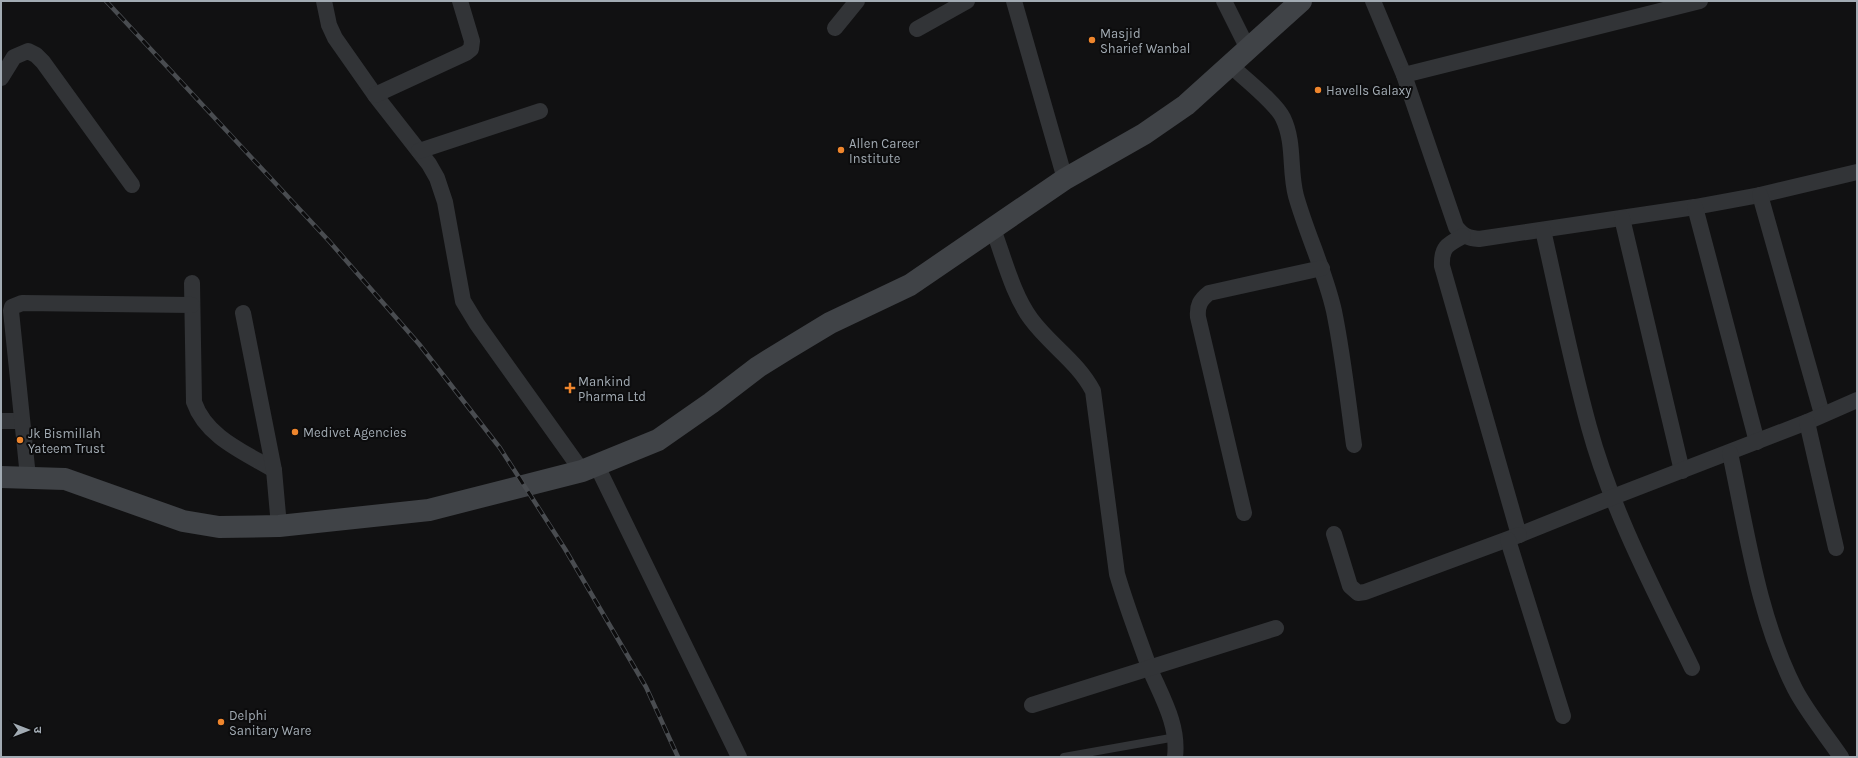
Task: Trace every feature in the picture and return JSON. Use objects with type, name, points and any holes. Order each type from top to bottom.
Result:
[{"type":"main road","points":[[1,477],[65,479],[183,521],[219,528],[279,526],[429,510],[589,469],[658,440],[787,349],[830,323],[910,285],[1065,179],[1144,134],[1186,105],[1301,1]]},
{"type":"street","points":[[324,1],[329,26],[335,38],[375,95],[419,151],[437,178],[445,202],[463,301],[477,324],[589,469],[739,757]]},
{"type":"street","points":[[375,95],[466,53],[471,49],[472,41],[460,1]]},
{"type":"street","points":[[835,28],[857,1]]},
{"type":"street","points":[[917,29],[967,1]]},
{"type":"street","points":[[1014,1],[1065,179]]},
{"type":"street","points":[[1224,1],[1248,49]]},
{"type":"street","points":[[1373,1],[1404,75],[1456,227],[1463,236],[1470,239],[1543,230],[1695,207],[1760,195],[1857,172]]},
{"type":"street","points":[[1404,75],[1700,1]]},
{"type":"street","points":[[1,78],[14,57],[28,51],[36,55],[43,62],[132,185]]},
{"type":"street","points":[[1230,65],[1276,108],[1283,117],[1290,140],[1296,194],[1322,268],[1334,310],[1354,445]]},
{"type":"street","points":[[419,151],[540,111]]},
{"type":"street","points":[[1760,195],[1822,414]]},
{"type":"street","points":[[1695,207],[1757,442]]},
{"type":"street","points":[[1622,218],[1682,471]]},
{"type":"street","points":[[993,229],[1022,304],[1032,320],[1051,342],[1081,371],[1093,391],[1117,574],[1124,600],[1172,720],[1176,737],[1175,757]]},
{"type":"street","points":[[1543,230],[1589,428],[1613,497],[1646,574],[1692,668]]},
{"type":"street","points":[[1463,236],[1444,249],[1441,256],[1442,266],[1513,538],[1563,716]]},
{"type":"street","points":[[1244,513],[1198,317],[1200,302],[1209,293],[1322,268]]},
{"type":"street","points":[[192,283],[194,402],[198,414],[209,429],[274,470]]},
{"type":"street","points":[[28,477],[11,311],[12,307],[22,303],[192,305]]},
{"type":"street","points":[[243,313],[274,470],[279,526]]},
{"type":"street","points":[[1334,534],[1350,586],[1358,593],[1365,592],[1513,538],[1613,497],[1807,422],[1822,414],[1857,400]]},
{"type":"street","points":[[1,421],[22,421]]},
{"type":"street","points":[[1807,422],[1836,548]]},
{"type":"street","points":[[1730,452],[1761,593],[1777,648],[1796,690],[1840,757]]},
{"type":"street","points":[[1032,705],[1276,628]]},
{"type":"lane","points":[[1064,757],[1176,737]]},
{"type":"railway","points":[[106,1],[329,241],[419,344],[500,448],[565,549],[646,687],[678,757]]},
{"type":"place","name":"Masjid Sharief Wanbal","points":[[1092,40]]},
{"type":"place","name":"Havells Galaxy","points":[[1318,90]]},
{"type":"place","name":"Allen Career Institute","points":[[841,150]]},
{"type":"place","name":"Mankind Pharma Ltd","points":[[570,388]]},
{"type":"place","name":"Medivet Agencies","points":[[295,432]]},
{"type":"place","name":"Jk Bismillah Yateem Trust","points":[[20,440]]},
{"type":"place","name":"Delphi Sanitary Ware","points":[[221,722]]}]
